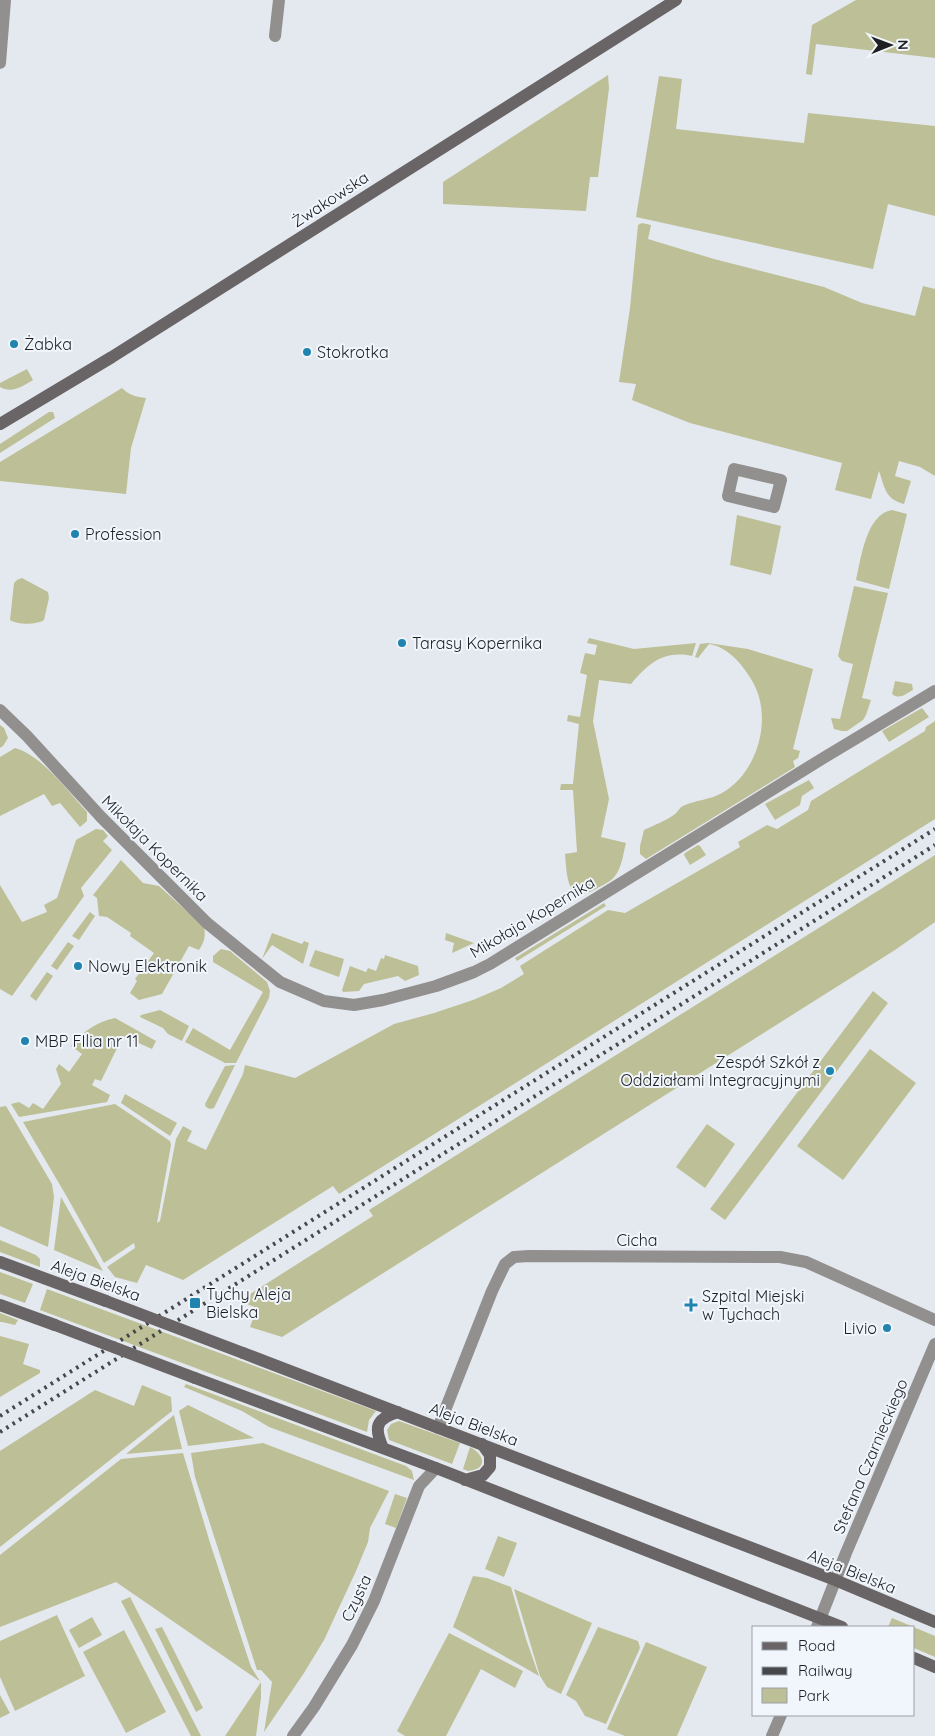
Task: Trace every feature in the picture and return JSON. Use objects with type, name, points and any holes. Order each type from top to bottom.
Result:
[{"type":"main road","name":"Żwakowska","points":[[0,423],[112,357],[676,0]]},
{"type":"main road","name":"Aleja Bielska","points":[[0,1262],[482,1444],[835,1580],[935,1622]]},
{"type":"main road","points":[[0,1305],[436,1468],[819,1623],[836,1626]]},
{"type":"main road","points":[[383,1448],[377,1436],[378,1425],[385,1416],[398,1412]]},
{"type":"main road","points":[[465,1480],[482,1475],[490,1467],[490,1455],[482,1444]]},
{"type":"main road","points":[[915,1658],[935,1667]]},
{"type":"street","points":[[0,63],[5,0]]},
{"type":"street","points":[[275,36],[279,0]]},
{"type":"street","name":"Mikołaja Kopernika","points":[[0,710],[27,736],[132,850],[218,933],[280,982],[324,1001],[354,1005],[383,1000],[436,986],[490,964],[825,757],[935,692]]},
{"type":"street","name":"Cicha","points":[[438,1428],[492,1291],[505,1264],[514,1257],[780,1257],[806,1262],[935,1320]]},
{"type":"street","name":"Stefana Czarnieckiego","points":[[819,1623],[835,1580],[935,1344]]},
{"type":"street","name":"Czysta","points":[[293,1736],[314,1707],[352,1645],[374,1601],[419,1486],[436,1468]]},
{"type":"street","points":[[772,1736],[781,1716]]},
{"type":"green space","points":[[856,0],[935,0],[935,58],[816,44],[812,75],[806,74],[812,25]]},
{"type":"green space","points":[[608,75],[609,88],[598,177],[590,177],[586,211],[443,204],[443,182]]},
{"type":"green space","points":[[659,76],[682,79],[676,129],[804,143],[808,113],[935,126],[935,216],[888,204],[873,269],[636,217]]},
{"type":"green space","points":[[642,223],[651,225],[648,239],[714,259],[824,287],[862,303],[915,316],[923,286],[935,289],[935,476],[920,467],[899,461],[895,476],[911,481],[904,504],[889,496],[879,471],[871,499],[835,490],[842,463],[690,423],[632,400],[636,384],[619,382],[630,308],[638,225]]},
{"type":"green space","points":[[27,369],[33,380],[21,387],[9,390],[0,387],[0,383]]},
{"type":"green space","points":[[122,388],[133,395],[146,398],[131,448],[126,494],[0,481],[0,462]]},
{"type":"green space","points":[[49,412],[53,412],[55,418],[0,453],[0,444]]},
{"type":"green space","points":[[892,510],[907,514],[889,589],[856,580],[866,539],[871,528],[883,513]]},
{"type":"green space","points":[[737,515],[781,526],[771,575],[730,565]]},
{"type":"green space","points":[[22,578],[48,592],[49,598],[44,620],[41,622],[22,624],[10,620],[14,583]]},
{"type":"green space","points":[[854,586],[888,593],[862,698],[871,700],[866,715],[863,720],[847,731],[842,731],[834,729],[831,718],[840,719],[853,664],[842,661],[838,656]]},
{"type":"green space","points":[[589,638],[634,649],[696,643],[692,656],[673,655],[657,660],[631,684],[599,680],[593,721],[609,799],[601,837],[626,843],[621,865],[613,878],[596,889],[579,894],[570,885],[566,870],[565,854],[577,852],[573,790],[560,790],[561,784],[573,784],[579,724],[567,721],[568,715],[580,717],[587,675],[580,673],[585,653],[595,655],[597,645],[587,643]]},
{"type":"green space","points":[[708,643],[748,649],[813,669],[793,749],[800,751],[798,758],[793,761],[795,767],[646,859],[640,854],[644,830],[664,821],[683,806],[708,799],[722,793],[735,784],[754,757],[759,742],[762,725],[761,709],[758,693],[751,679],[734,657],[716,646],[709,644],[698,658],[695,657],[700,644]]},
{"type":"green space","points":[[895,681],[912,684],[913,690],[902,696],[895,696],[892,694]]},
{"type":"green space","points":[[922,708],[929,717],[889,742],[882,731]]},
{"type":"green space","points":[[935,721],[935,819],[339,1194],[333,1186],[183,1280],[146,1265],[137,1283],[115,1277],[107,1267],[135,1248],[134,1243],[104,1263],[23,1122],[115,1104],[170,1141],[171,1145],[157,1223],[160,1221],[176,1139],[183,1126],[192,1131],[187,1141],[206,1150],[243,1074],[245,1065],[295,1078],[394,1024],[473,1000],[501,988],[524,974],[520,966],[608,910],[625,913],[740,847],[738,842],[767,825],[777,829],[808,810],[811,801],[925,731],[926,727]]},
{"type":"green space","points":[[0,725],[4,728],[8,738],[0,748]]},
{"type":"green space","points":[[15,748],[35,758],[54,775],[87,812],[87,821],[80,827],[60,803],[52,806],[44,794],[0,816],[0,757]]},
{"type":"green space","points":[[809,780],[814,788],[802,796],[800,805],[775,820],[765,804]]},
{"type":"green space","points":[[96,829],[103,830],[108,836],[103,841],[112,850],[81,888],[84,896],[12,996],[0,989],[0,885],[22,922],[47,912],[44,905],[57,898],[76,840]]},
{"type":"green space","points":[[698,845],[706,855],[690,865],[684,855]]},
{"type":"green space","points":[[935,855],[935,922],[895,950],[282,1337],[250,1327],[257,1308],[239,1301],[373,1216],[369,1210]]},
{"type":"green space","points":[[121,860],[143,883],[159,886],[204,927],[205,931],[199,950],[189,946],[162,994],[139,1000],[130,993],[137,981],[135,979],[154,953],[130,936],[131,933],[107,917],[99,916],[97,898],[93,895]]},
{"type":"green space","points":[[604,903],[606,906],[517,961],[515,958]]},
{"type":"green space","points":[[90,912],[95,916],[79,940],[72,936]]},
{"type":"green space","points":[[272,933],[302,944],[304,941],[309,943],[303,964],[272,945],[262,959]]},
{"type":"green space","points":[[446,933],[474,943],[452,953],[454,943],[445,940]]},
{"type":"green space","points":[[68,942],[74,946],[57,970],[51,966]]},
{"type":"green space","points":[[221,949],[230,951],[267,982],[270,991],[269,998],[236,1063],[225,1063],[185,1042],[193,1028],[230,1050],[263,992],[213,962],[213,956]]},
{"type":"green space","points":[[315,950],[344,959],[339,977],[309,966]]},
{"type":"green space","points":[[385,955],[418,966],[419,975],[405,981],[398,976],[364,984],[359,991],[343,992],[350,966],[366,972],[368,968],[376,971],[381,958],[384,959]]},
{"type":"green space","points":[[47,972],[53,976],[36,1001],[30,996]]},
{"type":"green space","points":[[873,991],[888,1003],[725,1220],[710,1209]]},
{"type":"green space","points":[[160,1010],[189,1026],[182,1041],[168,1034],[163,1028],[140,1017],[141,1015]]},
{"type":"green space","points":[[115,1018],[156,1041],[152,1049],[123,1036],[101,1081],[95,1079],[92,1085],[110,1095],[107,1102],[19,1117],[11,1104],[19,1102],[29,1108],[33,1103],[43,1109],[61,1084],[56,1069],[59,1064],[69,1072],[82,1054],[71,1046],[91,1028]]},
{"type":"green space","points":[[870,1049],[916,1083],[843,1180],[797,1146]]},
{"type":"green space","points":[[235,1065],[214,1108],[206,1107],[205,1104],[225,1066]]},
{"type":"green space","points":[[125,1094],[177,1123],[170,1136],[121,1103]]},
{"type":"green space","points":[[6,1106],[52,1184],[54,1197],[48,1247],[0,1226],[0,1107]]},
{"type":"green space","points":[[707,1124],[735,1144],[705,1188],[676,1167]]},
{"type":"green space","points":[[61,1197],[103,1271],[54,1250]]},
{"type":"green space","points":[[0,1240],[36,1255],[40,1259],[40,1267],[0,1252]]},
{"type":"green space","points":[[0,1272],[33,1284],[25,1303],[0,1294]]},
{"type":"green space","points":[[47,1289],[376,1411],[369,1420],[367,1432],[40,1310]]},
{"type":"green space","points":[[0,1313],[18,1320],[15,1325],[0,1322]]},
{"type":"green space","points":[[0,1336],[29,1344],[23,1364],[40,1370],[40,1373],[0,1397]]},
{"type":"green space","points":[[186,1384],[406,1466],[412,1471],[414,1480],[269,1427],[242,1411],[184,1387]]},
{"type":"green space","points":[[142,1385],[171,1397],[172,1411],[0,1547],[0,1451],[95,1390],[134,1406]]},
{"type":"green space","points":[[188,1405],[254,1438],[188,1446],[179,1411]]},
{"type":"green space","points":[[174,1415],[182,1449],[126,1454]]},
{"type":"green space","points":[[399,1421],[460,1443],[452,1464],[389,1440],[387,1430],[391,1424]]},
{"type":"green space","points":[[263,1443],[389,1491],[370,1528],[368,1542],[324,1640],[264,1732],[272,1682],[261,1670],[257,1670],[195,1477],[191,1453]]},
{"type":"green space","points":[[470,1447],[479,1454],[482,1461],[479,1468],[468,1471],[463,1469]]},
{"type":"green space","points":[[183,1453],[251,1667],[260,1681],[116,1582],[0,1627],[0,1555],[121,1459]]},
{"type":"green space","points":[[395,1494],[407,1498],[396,1528],[385,1524]]},
{"type":"green space","points":[[498,1536],[517,1543],[504,1577],[485,1569]]},
{"type":"green space","points":[[473,1576],[487,1578],[511,1587],[539,1676],[453,1627]]},
{"type":"green space","points":[[514,1589],[592,1623],[561,1694],[547,1687],[540,1676]]},
{"type":"green space","points":[[130,1597],[201,1736],[191,1736],[121,1601]]},
{"type":"green space","points":[[57,1615],[85,1676],[15,1711],[0,1677],[0,1641]]},
{"type":"green space","points":[[92,1617],[102,1635],[79,1648],[69,1630]]},
{"type":"green space","points":[[892,1618],[911,1626],[888,1626]]},
{"type":"green space","points":[[162,1627],[203,1708],[196,1712],[155,1629]]},
{"type":"green space","points":[[598,1627],[638,1641],[640,1648],[606,1724],[585,1716],[576,1701],[566,1695]]},
{"type":"green space","points":[[915,1627],[935,1636],[935,1657],[915,1648]]},
{"type":"green space","points":[[124,1630],[166,1712],[126,1733],[83,1652]]},
{"type":"green space","points":[[449,1633],[523,1671],[515,1688],[481,1669],[446,1736],[405,1736],[397,1731]]},
{"type":"green space","points":[[646,1642],[707,1667],[677,1736],[625,1736],[607,1729]]},
{"type":"green space","points":[[261,1682],[256,1736],[225,1736]]},
{"type":"green space","points":[[0,1695],[10,1713],[0,1718]]},
{"type":"railway","points":[[0,1416],[935,829]]},
{"type":"railway","points":[[0,1432],[935,845]]},
{"type":"place","name":"Żabka","points":[[14,344]]},
{"type":"place","name":"Stokrotka","points":[[307,352]]},
{"type":"place","name":"Profession","points":[[75,534]]},
{"type":"place","name":"Tarasy Kopernika","points":[[402,643]]},
{"type":"place","name":"Nowy Elektronik","points":[[78,966]]},
{"type":"place","name":"MBP FIlia nr 11","points":[[25,1041]]},
{"type":"place","name":"Zespół Szkół z Oddziałami Integracyjnymi","points":[[830,1071]]},
{"type":"place","name":"Tychy Aleja Bielska","points":[[195,1303]]},
{"type":"place","name":"Szpital Miejski w Tychach","points":[[691,1305]]},
{"type":"place","name":"Livio","points":[[887,1328]]}]
